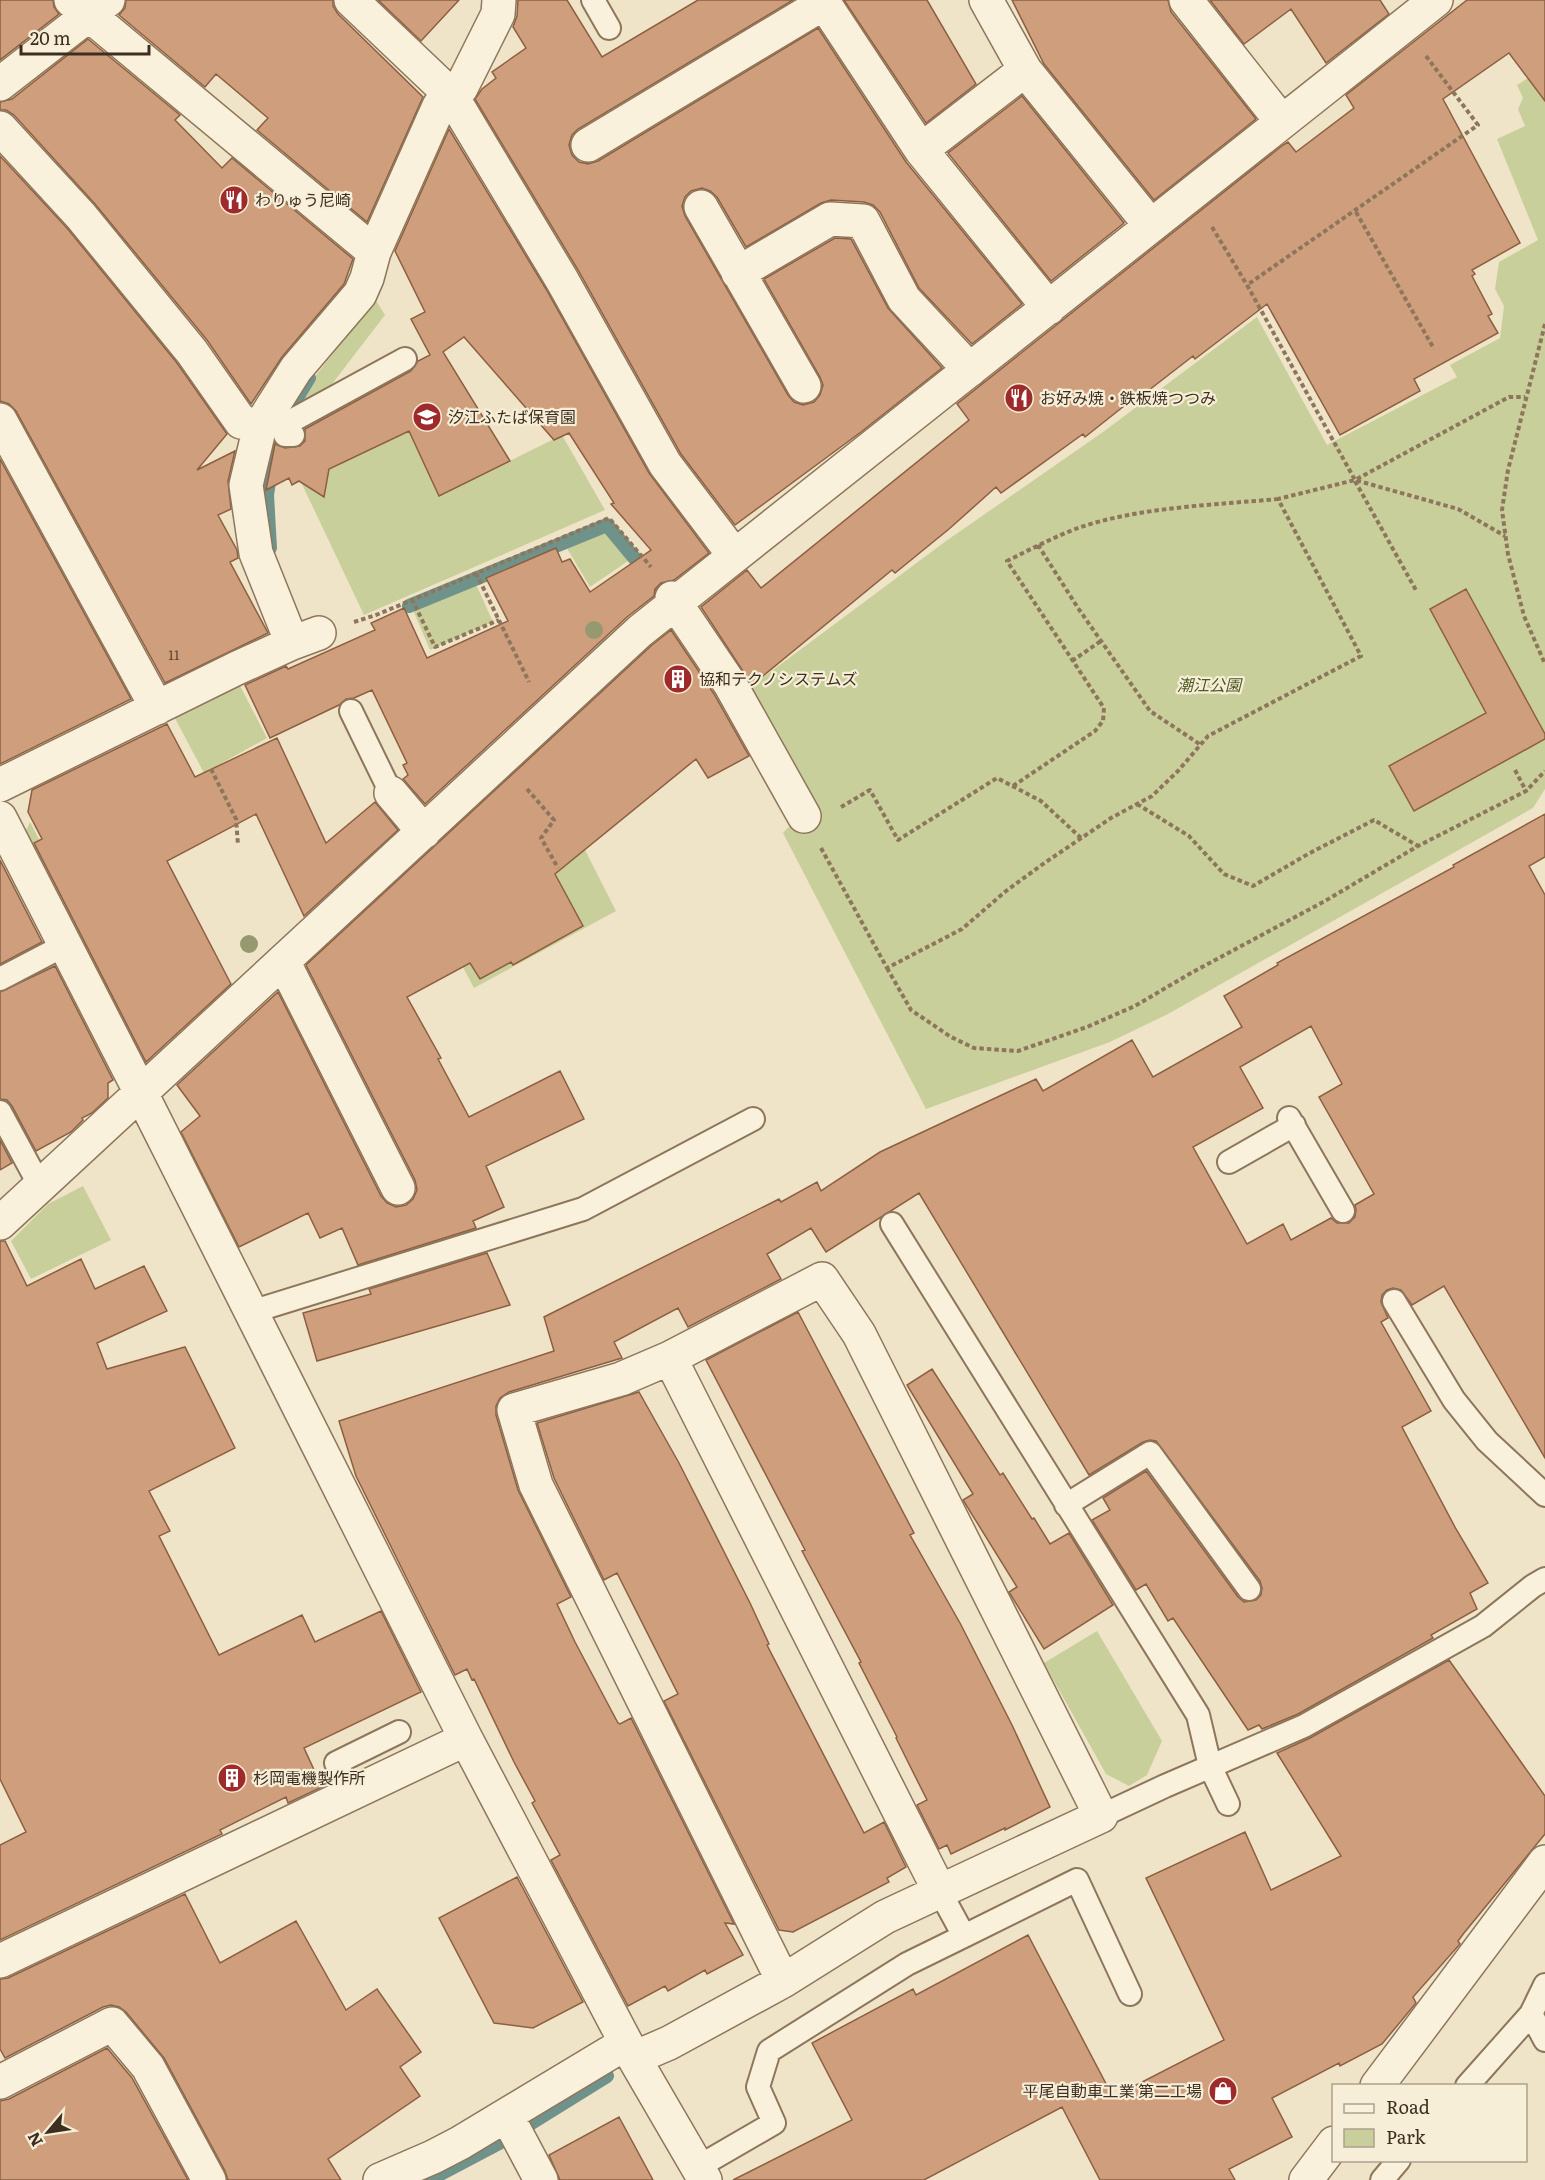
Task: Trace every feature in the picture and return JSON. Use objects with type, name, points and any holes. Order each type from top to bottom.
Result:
[{"type":"street","points":[[351,0],[451,95],[562,280],[665,464],[734,555]]},
{"type":"street","points":[[0,785],[306,638],[256,553],[246,485],[260,426],[296,369],[360,294],[374,252],[439,106],[461,88],[498,14],[499,0]]},
{"type":"street","points":[[986,0],[1025,70],[1151,226]]},
{"type":"street","points":[[1186,0],[1282,122]]},
{"type":"street","points":[[0,1223],[673,600],[970,370],[1436,0]]},
{"type":"street","points":[[588,145],[823,2],[921,150],[1048,308]]},
{"type":"street","points":[[0,84],[89,5],[374,252]]},
{"type":"street","points":[[921,150],[1025,70]]},
{"type":"street","points":[[0,128],[81,216],[192,352],[241,422],[260,426]]},
{"type":"street","points":[[701,207],[804,386]]},
{"type":"street","points":[[738,273],[830,219],[863,221],[904,299],[970,370]]},
{"type":"street","points":[[0,420],[157,708]]},
{"type":"street","points":[[673,600],[730,684],[807,821]]},
{"type":"street","points":[[391,793],[423,831]]},
{"type":"street","points":[[3,830],[141,1093],[466,1739],[630,2050],[702,2174]]},
{"type":"street","points":[[283,961],[398,1188]]},
{"type":"street","points":[[380,2180],[433,2157],[514,2130],[630,2050],[669,2043],[783,1981],[885,1917],[1101,1816],[859,1334],[822,1278],[670,1358],[621,1379],[514,1410],[536,1485],[783,1981]]},
{"type":"street","points":[[670,1358],[939,1890]]},
{"type":"street","points":[[0,1961],[466,1739]]},
{"type":"street","points":[[1378,2084],[1545,1862]]},
{"type":"street","points":[[0,2082],[112,2024],[148,2067],[209,2180]]},
{"type":"street","points":[[514,2130],[541,2180]]},
{"type":"street","points":[[1306,2180],[1332,2146]]},
{"type":"lane","points":[[593,0],[609,28]]},
{"type":"lane","points":[[293,435],[285,435],[293,420],[405,359]]},
{"type":"lane","points":[[351,711],[391,793]]},
{"type":"lane","points":[[0,979],[65,945]]},
{"type":"lane","points":[[0,1112],[40,1186]]},
{"type":"lane","points":[[251,1312],[584,1209],[753,1119]]},
{"type":"lane","points":[[1229,1162],[1292,1121],[1343,1211]]},
{"type":"lane","points":[[892,1224],[1198,1716],[1210,1766],[1228,1804]]},
{"type":"lane","points":[[1394,1301],[1454,1400],[1487,1441],[1545,1495]]},
{"type":"lane","points":[[1066,1505],[1150,1453],[1249,1589]]},
{"type":"lane","points":[[1101,1816],[1304,1726],[1483,1626],[1545,1579]]},
{"type":"lane","points":[[351,1794],[336,1763],[399,1732]]},
{"type":"lane","points":[[702,2174],[774,2123],[758,2088],[769,2051],[907,1964],[1077,1880],[1130,1994]]},
{"type":"lane","points":[[939,1890],[964,1935]]},
{"type":"lane","points":[[1468,2084],[1531,2014],[1545,1985]]},
{"type":"lane","points":[[1531,2014],[1545,2040]]},
{"type":"lane","points":[[1382,2180],[1397,2162]]},
{"type":"path","points":[[1247,285],[1478,126],[1403,26]]},
{"type":"path","points":[[1192,194],[1247,285],[1417,592]]},
{"type":"path","points":[[1356,212],[1434,349]]},
{"type":"path","points":[[1545,324],[1508,470],[1502,510],[1505,536],[1524,616],[1545,664]]},
{"type":"path","points":[[1013,786],[1095,731],[1103,721],[1104,708],[1008,561],[1038,545],[1081,528],[1136,515],[1278,499],[1355,480],[1509,398],[1525,397]]},
{"type":"path","points":[[1355,480],[1458,508],[1505,536]]},
{"type":"path","points":[[887,968],[962,929],[1006,891],[1081,838],[1111,818],[1152,796],[1178,771],[1208,736],[1361,656],[1278,499]]},
{"type":"path","points":[[306,638],[376,615],[609,518],[662,580],[673,600]]},
{"type":"path","points":[[1038,545],[1150,711],[1201,745]]},
{"type":"path","points":[[476,573],[514,650]]},
{"type":"path","points":[[412,599],[435,647],[500,620]]},
{"type":"path","points":[[1072,661],[1102,641]]},
{"type":"path","points":[[501,760],[554,820],[541,838],[558,868]]},
{"type":"path","points":[[211,769],[236,819],[238,845]]},
{"type":"path","points":[[1515,770],[1526,791]]},
{"type":"path","points":[[1081,838],[1041,801],[997,778],[898,840],[870,790],[807,821],[911,1010],[951,1037],[974,1048],[1018,1051],[1087,1027],[1135,1006],[1325,901],[1418,846],[1526,791],[1545,771]]},
{"type":"path","points":[[1137,804],[1189,836],[1224,874],[1253,886],[1374,820],[1418,846]]},
{"type":"green space","name":"潮江公園","points":[[1545,67],[1545,789],[1533,808],[1168,1014],[1110,1042],[926,1109],[783,833],[810,804],[747,696],[753,685],[946,541],[1103,432],[1257,317],[1327,445],[1457,377],[1450,365],[1500,338],[1504,306],[1495,289],[1499,262],[1538,240],[1497,139],[1525,126],[1518,109],[1523,98],[1517,85]]},
{"type":"green space","points":[[375,299],[385,315],[319,401],[291,416],[317,374]]},
{"type":"green space","points":[[409,431],[439,496],[562,435],[605,510],[364,615],[301,482]]},
{"type":"green space","points":[[605,528],[631,559],[590,587],[565,545]]},
{"type":"green space","points":[[475,582],[493,622],[430,650],[413,610]]},
{"type":"green space","points":[[235,676],[267,738],[204,773],[170,709]]},
{"type":"green space","points":[[518,766],[585,850],[616,911],[474,988],[430,906],[507,779]]},
{"type":"green space","points":[[30,822],[97,950],[161,1048],[145,1065],[25,833]]},
{"type":"green space","points":[[83,1186],[111,1240],[31,1279],[11,1241],[48,1204]]},
{"type":"green space","points":[[1097,1631],[1162,1741],[1147,1775],[1129,1786],[1106,1774],[1044,1663]]},
{"type":"building","points":[[0,0],[53,0],[54,7],[59,14],[0,60]]},
{"type":"building","points":[[126,0],[333,0],[333,6],[338,14],[423,97],[367,222],[257,130],[268,118],[216,74],[205,87],[119,15],[125,8]]},
{"type":"building","points":[[378,0],[459,0],[421,41]]},
{"type":"building","points":[[518,0],[567,0],[602,57],[698,0],[793,0],[578,129],[572,135],[569,145],[572,155],[579,162],[588,164],[598,161],[818,28],[906,162],[1022,304],[972,344],[919,288],[880,212],[873,205],[864,202],[831,200],[821,203],[746,247],[717,197],[702,188],[691,191],[685,197],[682,206],[685,216],[794,402],[803,405],[814,402],[820,395],[823,385],[764,279],[835,238],[851,239],[888,308],[942,368],[861,432],[735,525],[681,454],[578,270],[475,99],[482,89],[496,78],[492,72],[526,48],[513,27],[517,16]]},
{"type":"building","points":[[844,0],[927,0],[976,84],[926,123]]},
{"type":"building","points":[[1012,0],[1168,0],[1171,12],[1256,119],[1154,200],[1044,64]]},
{"type":"building","points":[[1210,0],[1380,0],[1389,14],[1326,63],[1291,9],[1244,44]]},
{"type":"building","points":[[1467,0],[1545,0],[1545,101],[1509,53],[1443,99],[1520,243],[1472,270],[1475,274],[1472,276],[1492,314],[1488,316],[1498,333],[1414,379],[1420,391],[1340,435],[1267,304],[1195,359],[1193,356],[1140,397],[1138,395],[1085,437],[1083,434],[1001,493],[996,487],[895,573],[892,570],[752,685],[701,607],[747,570],[761,588],[969,420],[957,404],[1283,145],[1288,142],[1296,152],[1354,108],[1346,95]]},
{"type":"building","points":[[88,39],[180,115],[175,120],[222,168],[232,158],[353,259],[344,284],[282,357],[251,404],[207,340],[95,204],[14,115],[6,110],[0,110],[0,102],[12,99]]},
{"type":"building","points":[[1022,96],[1124,223],[1051,281],[948,153]]},
{"type":"building","points":[[449,129],[546,289],[649,473],[709,553],[674,580],[661,583],[655,589],[654,596],[627,617],[425,804],[403,779],[408,775],[403,765],[407,763],[372,690],[346,699],[339,705],[270,738],[245,685],[286,666],[288,669],[375,630],[371,623],[404,608],[427,658],[508,621],[486,578],[556,548],[562,562],[570,559],[590,592],[651,550],[611,504],[614,503],[569,433],[554,440],[464,337],[443,352],[510,461],[439,496],[409,431],[329,469],[324,497],[299,481],[292,485],[289,478],[266,490],[275,444],[285,448],[300,446],[305,441],[305,429],[411,371],[418,361],[430,355],[411,319],[425,312],[395,251]]},
{"type":"building","points":[[0,156],[67,228],[177,363],[227,434],[197,470],[235,451],[228,481],[231,509],[218,515],[237,550],[238,558],[230,562],[268,633],[165,683],[16,411],[9,404],[0,401]]},
{"type":"building","points":[[0,459],[131,699],[0,764]]},
{"type":"building","points":[[1466,589],[1545,734],[1545,739],[1414,811],[1389,766],[1486,713],[1430,609]]},
{"type":"building","points":[[671,630],[714,694],[749,756],[708,778],[696,759],[555,874],[583,926],[513,965],[511,962],[480,979],[470,963],[407,997],[441,1058],[438,1059],[469,1117],[560,1071],[584,1119],[486,1166],[504,1207],[473,1221],[476,1228],[358,1265],[342,1228],[320,1238],[308,1213],[239,1247],[181,1132],[200,1116],[177,1085],[278,992],[381,1196],[387,1203],[396,1207],[406,1205],[413,1199],[417,1190],[415,1180],[306,965]]},
{"type":"building","points":[[167,724],[195,777],[277,738],[326,843],[375,802],[398,830],[304,916],[256,814],[167,861],[231,984],[146,1062],[34,843],[42,839],[28,812],[32,790]]},
{"type":"building","points":[[1545,814],[1545,857],[1529,866],[1545,895],[1545,1458],[1444,1286],[1412,1305],[1401,1290],[1393,1288],[1387,1290],[1382,1295],[1381,1302],[1388,1318],[1381,1322],[1431,1411],[1402,1427],[1456,1529],[1488,1583],[1470,1593],[1477,1609],[1431,1635],[1433,1638],[1298,1714],[1262,1729],[1259,1725],[1248,1730],[1173,1618],[1168,1621],[1146,1584],[1136,1590],[1092,1520],[1110,1510],[1103,1498],[1146,1471],[1238,1597],[1244,1602],[1256,1600],[1261,1595],[1262,1588],[1260,1581],[1156,1441],[1143,1442],[1089,1475],[919,1193],[826,1252],[811,1228],[767,1254],[781,1279],[688,1327],[678,1308],[614,1342],[622,1358],[509,1392],[500,1398],[496,1406],[496,1415],[518,1490],[571,1597],[557,1604],[618,1723],[631,1718],[734,1924],[725,1923],[743,1955],[707,1974],[705,1970],[668,1991],[665,1986],[628,2006],[551,1860],[560,1855],[532,1803],[535,1801],[474,1679],[472,1680],[467,1669],[455,1675],[356,1476],[339,1421],[554,1351],[544,1317],[779,1199],[781,1202],[817,1182],[821,1191],[880,1152],[1036,1079],[1043,1091],[1132,1040],[1153,1077],[1242,1027],[1224,996],[1278,965],[1277,963],[1454,867],[1453,865]],"holes":[[[1311,1026],[1342,1084],[1319,1097],[1374,1194],[1355,1205],[1355,1217],[1349,1223],[1337,1223],[1331,1218],[1291,1240],[1283,1224],[1247,1244],[1193,1147],[1263,1108],[1240,1067]]]},
{"type":"building","points":[[0,860],[42,942],[0,964]]},
{"type":"building","points":[[55,966],[113,1080],[108,1083],[108,1098],[92,1113],[82,1118],[83,1120],[71,1132],[36,1151],[12,1106],[7,1100],[0,1099],[0,992]]},
{"type":"building","points":[[0,1140],[12,1163],[0,1170]]},
{"type":"building","points":[[0,1241],[5,1241],[27,1286],[81,1259],[95,1289],[144,1266],[167,1311],[97,1343],[107,1369],[185,1347],[235,1448],[149,1491],[170,1531],[159,1536],[219,1655],[302,1615],[315,1642],[381,1611],[421,1692],[304,1748],[322,1787],[288,1803],[286,1797],[220,1830],[222,1834],[0,1940],[0,1845],[26,1832],[0,1779]]},
{"type":"building","points":[[487,1253],[510,1305],[317,1361],[303,1313],[371,1294],[369,1289]]},
{"type":"building","points":[[798,1312],[914,1533],[910,1535],[960,1623],[1012,1725],[1050,1807],[951,1854],[947,1845],[939,1849],[917,1805],[927,1800],[859,1663],[861,1662],[802,1551],[805,1550],[706,1360]]},
{"type":"building","points":[[932,1369],[1000,1475],[1003,1473],[1050,1544],[1069,1533],[1113,1605],[1044,1649],[1009,1592],[1017,1587],[963,1500],[973,1494],[907,1385]]},
{"type":"building","points":[[639,1392],[679,1463],[750,1603],[769,1644],[767,1645],[864,1833],[884,1822],[906,1867],[887,1878],[889,1882],[793,1932],[779,1930],[664,1701],[678,1694],[617,1573],[604,1580],[554,1478],[537,1423]]},
{"type":"building","points":[[1449,1660],[1545,1796],[1545,1834],[1464,1933],[1458,1941],[1460,1944],[1413,1997],[1416,2003],[1382,2044],[1340,2066],[1339,2063],[1272,2098],[1292,2137],[1229,2169],[1235,2180],[1100,2180],[1062,2107],[924,2180],[733,2180],[852,2120],[812,2043],[913,1989],[916,1995],[1028,1935],[1113,2097],[1224,2040],[1146,1878],[1245,1832],[1271,1890],[1341,1856],[1277,1753],[1310,1738]]},
{"type":"building","points":[[517,1877],[583,2002],[533,2028],[494,2023],[439,1918]]},
{"type":"building","points":[[185,1894],[220,1963],[296,1921],[346,2010],[377,1989],[421,2052],[400,2067],[420,2096],[328,2159],[341,2180],[228,2180],[164,2058],[126,2012],[119,2007],[111,2005],[103,2007],[5,2058],[0,2049],[0,1979],[8,1978]]},
{"type":"building","points":[[107,2048],[132,2078],[188,2180],[0,2180],[0,2101],[9,2099]]},
{"type":"building","points":[[619,2117],[653,2180],[560,2180],[549,2155]]},
{"type":"waterway","points":[[270,548],[267,495],[273,456],[280,426],[309,378]]},
{"type":"waterway","points":[[409,606],[607,525],[656,584],[667,602]]},
{"type":"waterway","points":[[429,2180],[499,2143],[607,2076]]},
{"type":"place","name":"わりゅう尼崎","points":[[234,200]]},
{"type":"place","name":"お好み焼・鉄板焼つつみ","points":[[1019,398]]},
{"type":"place","name":"汐江ふたば保育園","points":[[427,417]]},
{"type":"place","name":"協和テクノシステムズ","points":[[678,679]]},
{"type":"place","name":"杉岡電機製作所","points":[[232,1778]]},
{"type":"place","name":"平尾自動車工業 第二工場","points":[[1223,2091]]}]
